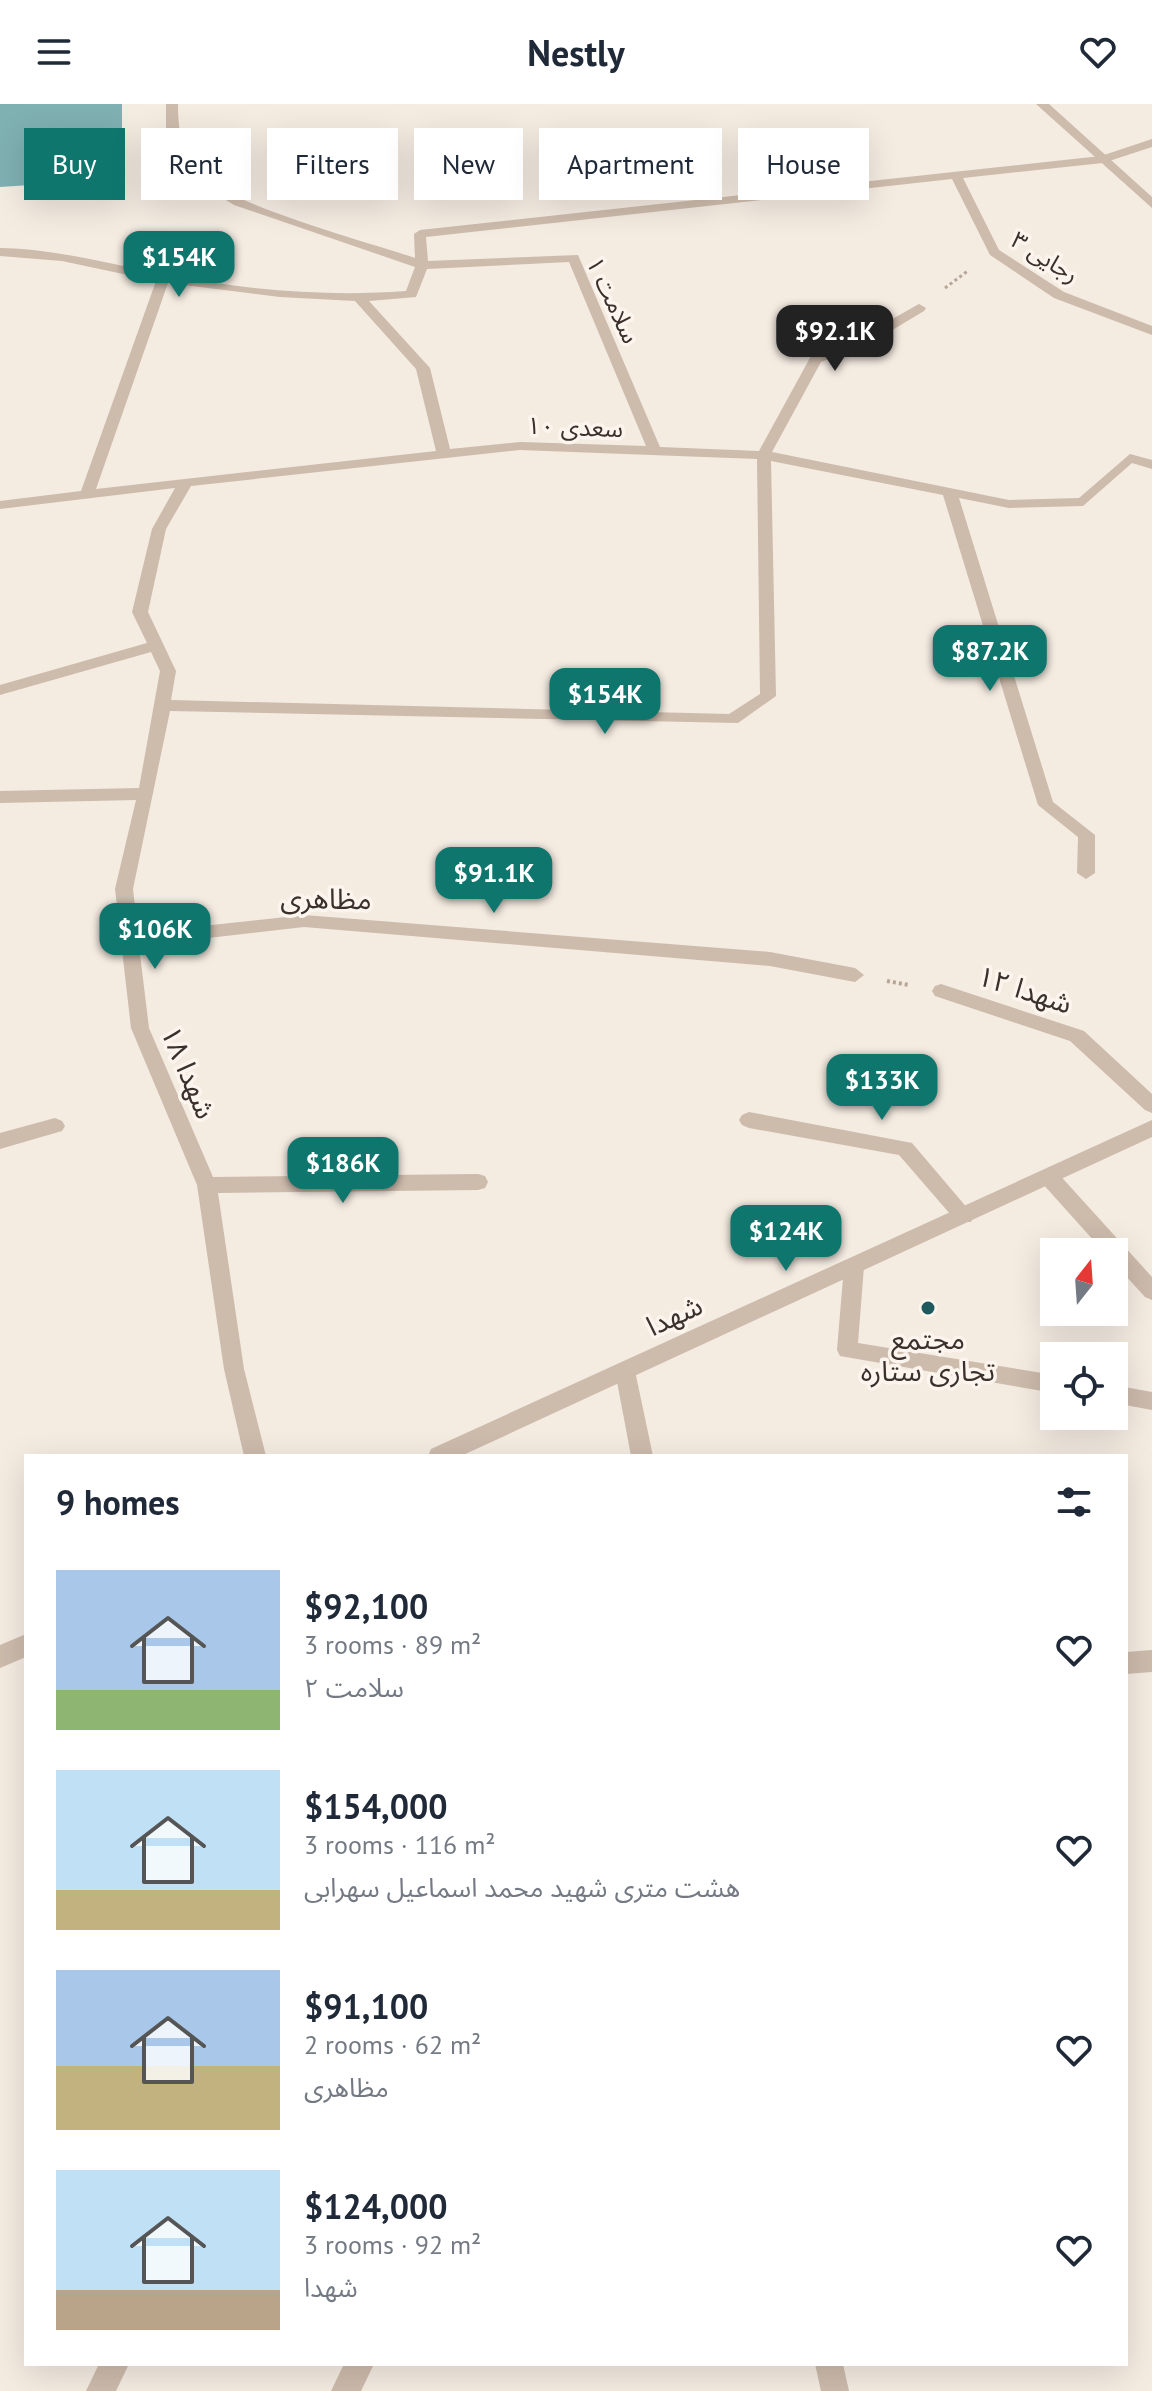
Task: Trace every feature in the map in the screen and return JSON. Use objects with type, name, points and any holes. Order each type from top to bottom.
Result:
[{"type":"street","points":[[172,104],[172,134],[194,175],[238,202],[422,265]]},
{"type":"street","points":[[1042,104],[1152,204]]},
{"type":"street","points":[[0,252],[23,252],[99,263],[163,279],[308,297],[361,300],[411,294],[422,265],[420,234],[1103,159],[1152,143]]},
{"type":"street","name":"رجایی ۳","points":[[956,175],[994,252],[1059,295],[1152,331]]},
{"type":"street","name":"سلامت ۱","points":[[422,265],[574,258],[655,452]]},
{"type":"street","points":[[87,494],[163,279]]},
{"type":"street","points":[[361,300],[423,368],[444,454]]},
{"type":"street","points":[[163,705],[732,719],[768,696],[764,455],[816,359],[850,350],[881,334],[919,308]]},
{"type":"street","name":"سعدی ۱۰","points":[[0,505],[520,446],[764,455],[1009,504],[1083,502],[1130,458],[1152,465]]},
{"type":"street","name":"شهدا ۱۸","points":[[186,482],[159,529],[140,612],[168,671],[124,889],[140,1028],[207,1185],[234,1369],[255,1454]]},
{"type":"street","points":[[950,493],[1046,805],[1087,835],[1086,873]]},
{"type":"street","points":[[0,690],[156,646]]},
{"type":"street","points":[[0,797],[145,794]]},
{"type":"street","name":"مظاهری","points":[[130,940],[304,921],[770,959],[855,975]]},
{"type":"street","name":"شهدا ۱۲","points":[[941,991],[1077,1036],[1152,1105]]},
{"type":"street","points":[[749,1120],[905,1148],[964,1216]]},
{"type":"street","points":[[0,1141],[55,1126]]},
{"type":"street","name":"شهدا","points":[[443,1454],[1152,1128]]},
{"type":"street","points":[[1049,1177],[1152,1291]]},
{"type":"street","points":[[207,1185],[478,1182]]},
{"type":"street","points":[[854,1266],[847,1350],[1040,1382]]},
{"type":"street","points":[[625,1371],[642,1454]]},
{"type":"street","points":[[1128,1397],[1152,1401]]},
{"type":"street","points":[[0,1657],[24,1646]]},
{"type":"street","points":[[1128,1663],[1152,1661]]},
{"type":"street","points":[[100,2391],[114,2366]]},
{"type":"street","points":[[345,2391],[359,2366]]},
{"type":"street","points":[[829,2366],[835,2391]]},
{"type":"path","points":[[919,308],[994,252]]},
{"type":"path","name":"شهدا ۱۲","points":[[855,975],[941,991]]},
{"type":"water","points":[[0,104],[122,104],[122,128],[24,128],[24,185],[0,187]]},
{"type":"place","name":"مجتمع تجاری ستاره","points":[[928,1308]]}]
